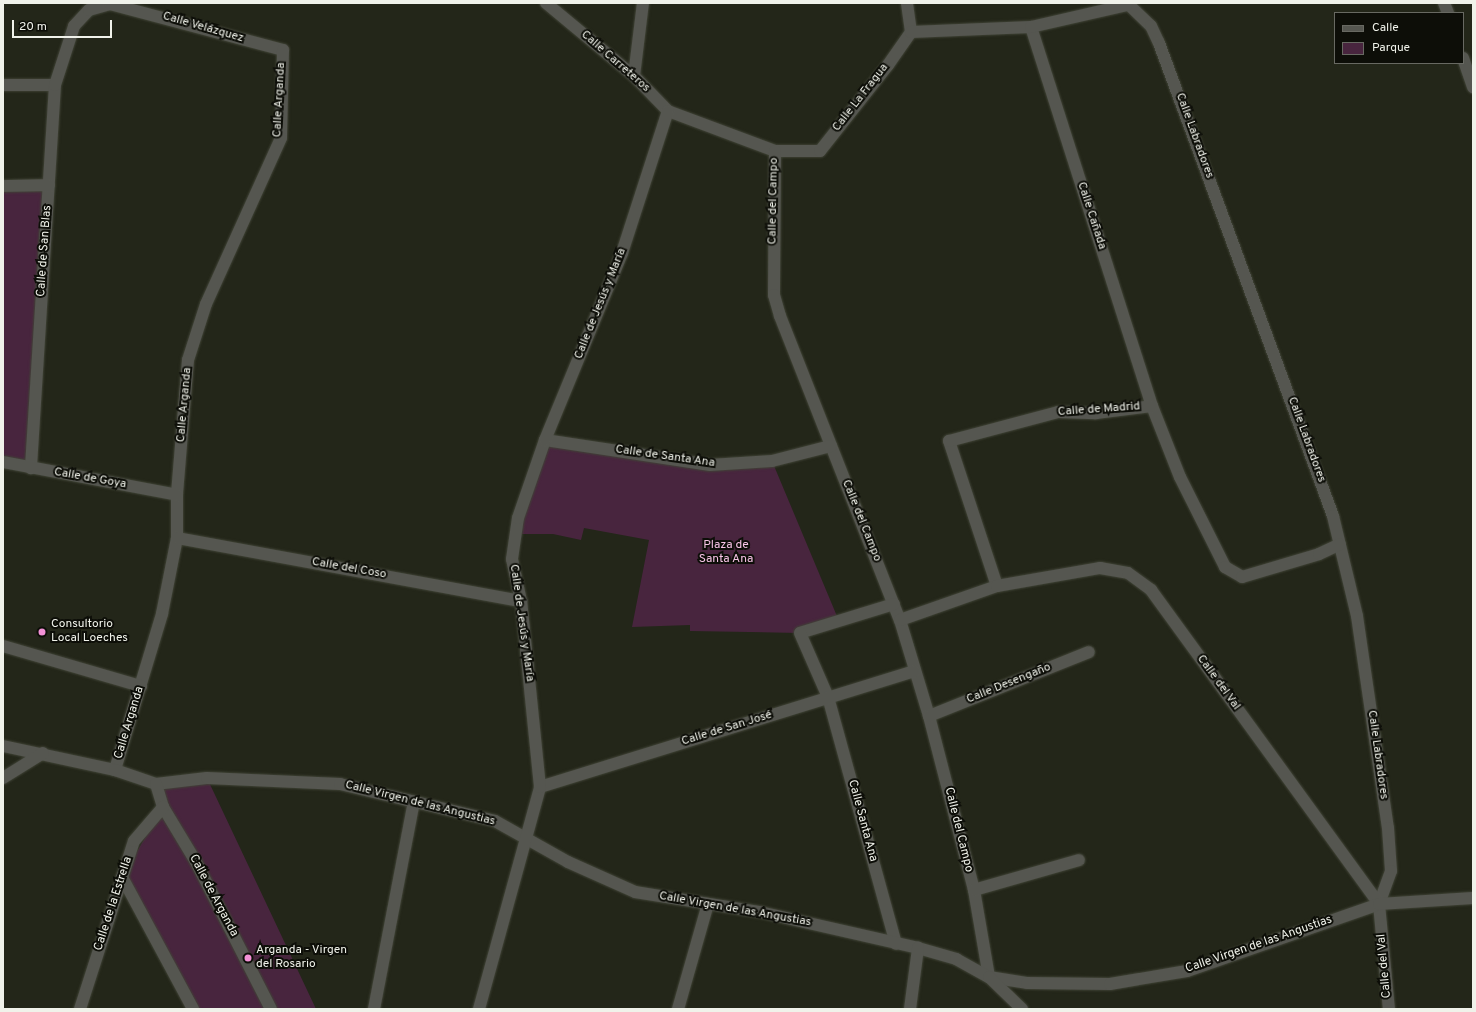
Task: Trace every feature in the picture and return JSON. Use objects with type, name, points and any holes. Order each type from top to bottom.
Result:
[{"type":"street","name":"Calle Carreteros","points":[[546,3],[634,76],[668,111],[775,151]]},
{"type":"street","points":[[634,76],[643,3]]},
{"type":"street","points":[[907,3],[910,32],[1031,27],[1127,4]]},
{"type":"street","name":"Calle Velázquez","points":[[55,85],[74,26],[90,10],[110,4],[141,7],[282,50]]},
{"type":"street","name":"Calle Labradores","points":[[1127,4],[1151,26],[1159,43],[1333,516],[1357,616],[1388,828],[1392,871],[1379,904]]},
{"type":"street","name":"Calle Cañada","points":[[1031,27],[1152,406]]},
{"type":"street","name":"Calle La Fragua","points":[[775,151],[820,151],[888,65],[910,32]]},
{"type":"street","name":"Calle Arganda","points":[[115,770],[142,686],[162,614],[177,538],[177,495],[188,360],[206,304],[281,138],[282,50]]},
{"type":"street","points":[[1464,61],[1473,87]]},
{"type":"street","points":[[3,86],[55,85]]},
{"type":"street","name":"Calle de San Blas","points":[[31,468],[55,85]]},
{"type":"street","name":"Calle de Jesús y María","points":[[479,1009],[528,839],[540,787],[521,601],[512,559],[516,529],[545,440],[622,253],[668,111]]},
{"type":"street","name":"Calle del Campo","points":[[775,151],[774,295],[831,446],[900,620],[914,671],[929,716],[974,890],[989,977]]},
{"type":"street","points":[[3,186],[49,185]]},
{"type":"street","name":"Calle de Madrid","points":[[997,586],[949,441],[1058,412],[1096,413],[1152,406],[1180,477],[1224,567],[1242,577],[1319,554],[1340,544]]},
{"type":"street","name":"Calle de Santa Ana","points":[[545,440],[710,465],[772,461],[831,446]]},
{"type":"street","name":"Calle de Goya","points":[[3,462],[177,495]]},
{"type":"street","name":"Calle del Coso","points":[[177,538],[521,601]]},
{"type":"street","name":"Calle del Val","points":[[900,620],[997,586],[1100,568],[1128,573],[1151,590],[1379,904],[1389,1009]]},
{"type":"street","points":[[828,698],[800,633],[894,604]]},
{"type":"street","points":[[3,646],[142,686]]},
{"type":"street","name":"Calle Desengaño","points":[[929,716],[1089,652]]},
{"type":"street","name":"Calle de San José","points":[[540,787],[914,671]]},
{"type":"street","name":"Calle Santa Ana","points":[[828,698],[896,944]]},
{"type":"street","name":"Calle Virgen de las Angustias","points":[[3,746],[43,753],[115,770],[156,784],[207,778],[340,784],[495,821],[568,862],[635,892],[760,912],[918,948],[956,959],[989,977],[1027,983],[1110,984],[1187,971],[1379,904],[1473,898]]},
{"type":"street","points":[[3,778],[43,753]]},
{"type":"street","name":"Calle de Arganda","points":[[156,784],[163,807],[196,862],[271,1009]]},
{"type":"street","points":[[374,1009],[414,802]]},
{"type":"street","name":"Calle de la Estrella","points":[[80,1009],[134,841],[163,807]]},
{"type":"street","points":[[974,890],[1079,860]]},
{"type":"street","points":[[122,877],[193,1009]]},
{"type":"street","points":[[678,1009],[708,904]]},
{"type":"street","points":[[910,1009],[918,948]]},
{"type":"street","points":[[989,977],[1022,1009]]},
{"type":"green space","points":[[49,185],[31,468],[3,462],[3,186]]},
{"type":"green space","name":"Plaza de Santa Ana","points":[[545,440],[710,465],[772,461],[839,621],[800,633],[690,631],[690,625],[632,627],[649,540],[584,528],[581,540],[553,534],[515,534]]},
{"type":"green space","points":[[207,778],[316,1009],[190,1009],[122,877],[163,807],[156,784]]},
{"type":"place","name":"Consultorio Local Loeches","points":[[42,632]]},
{"type":"place","name":"Arganda - Virgen del Rosario","points":[[248,958]]}]
